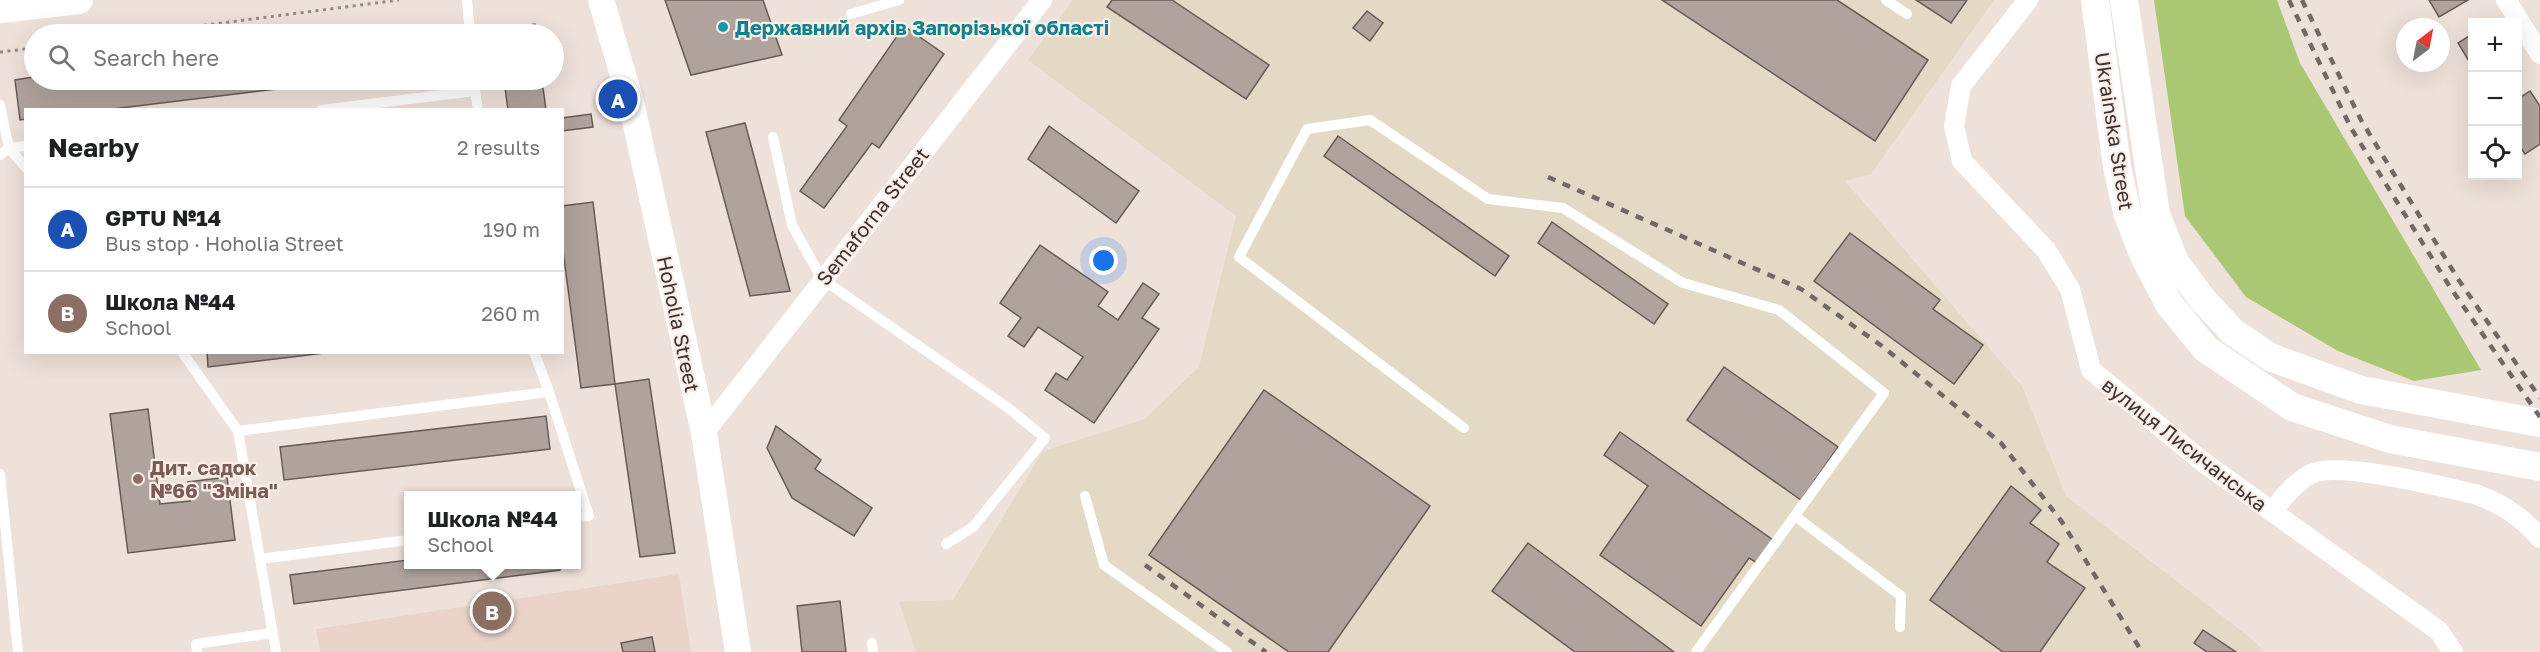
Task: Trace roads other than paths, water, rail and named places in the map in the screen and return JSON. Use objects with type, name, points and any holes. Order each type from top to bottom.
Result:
[{"type":"main road","points":[[0,9],[79,0]]},
{"type":"main road","name":"Ukrainska Street","points":[[2095,0],[2117,167],[2127,213],[2143,254],[2169,304],[2206,349],[2292,407],[2390,439],[2540,467]]},
{"type":"main road","name":"Ukrainska Street","points":[[2124,0],[2156,214],[2175,261],[2204,300],[2233,332],[2270,357],[2361,390],[2540,423]]},
{"type":"street","name":"Hoholia Street","points":[[601,0],[631,102],[704,433],[738,652]]},
{"type":"street","name":"Semaforna Street","points":[[704,433],[1042,0]]},
{"type":"street","name":"вулиця Лисичанська","points":[[2028,0],[1961,86],[1954,126],[1962,161],[2046,250],[2070,289],[2091,370],[2203,462],[2439,631],[2453,652]]},
{"type":"street","points":[[2506,0],[2540,54]]},
{"type":"street","points":[[2272,512],[2290,489],[2313,472],[2340,469],[2475,494],[2496,501],[2514,512],[2540,538]]},
{"type":"lane","points":[[467,0],[469,24]]},
{"type":"lane","points":[[850,14],[899,0]]},
{"type":"lane","points":[[1886,0],[1907,14]]},
{"type":"lane","points":[[333,108],[444,90]]},
{"type":"lane","points":[[476,90],[478,108]]},
{"type":"lane","points":[[0,105],[4,151],[24,166]]},
{"type":"lane","points":[[1464,428],[1239,257],[1306,129],[1370,120],[1488,199],[1563,208],[1683,283],[1779,310],[1884,393],[1696,652]]},
{"type":"lane","points":[[772,137],[792,225],[822,279],[1007,407],[1045,438],[973,527],[946,544]]},
{"type":"lane","points":[[4,151],[24,146]]},
{"type":"lane","points":[[183,354],[238,431],[276,652]]},
{"type":"lane","points":[[535,354],[581,491]]},
{"type":"lane","points":[[238,431],[549,392]]},
{"type":"lane","points":[[0,474],[18,652]]},
{"type":"lane","points":[[581,491],[589,516],[581,517]]},
{"type":"lane","points":[[1085,496],[1104,565],[1227,652]]},
{"type":"lane","points":[[1795,516],[1901,596],[1900,627]]},
{"type":"lane","points":[[260,560],[404,541]]},
{"type":"lane","points":[[197,652],[196,644],[272,633]]},
{"type":"railway","points":[[2289,0],[2351,128],[2450,287],[2540,417]]},
{"type":"railway","points":[[2302,0],[2361,120],[2458,279],[2540,398]]},
{"type":"railway","points":[[1548,177],[1801,289],[1882,346],[2001,443],[2062,522],[2142,652]]},
{"type":"railway","points":[[1145,565],[1266,652]]},
{"type":"place","name":"Державний архів Запорізької області","points":[[723,27]]},
{"type":"place","name":"GPTU №14","points":[[618,99]]},
{"type":"place","name":"Дит. садок №66 \"Зміна\"","points":[[138,479]]},
{"type":"place","name":"Школа №44","points":[[492,611]]}]
